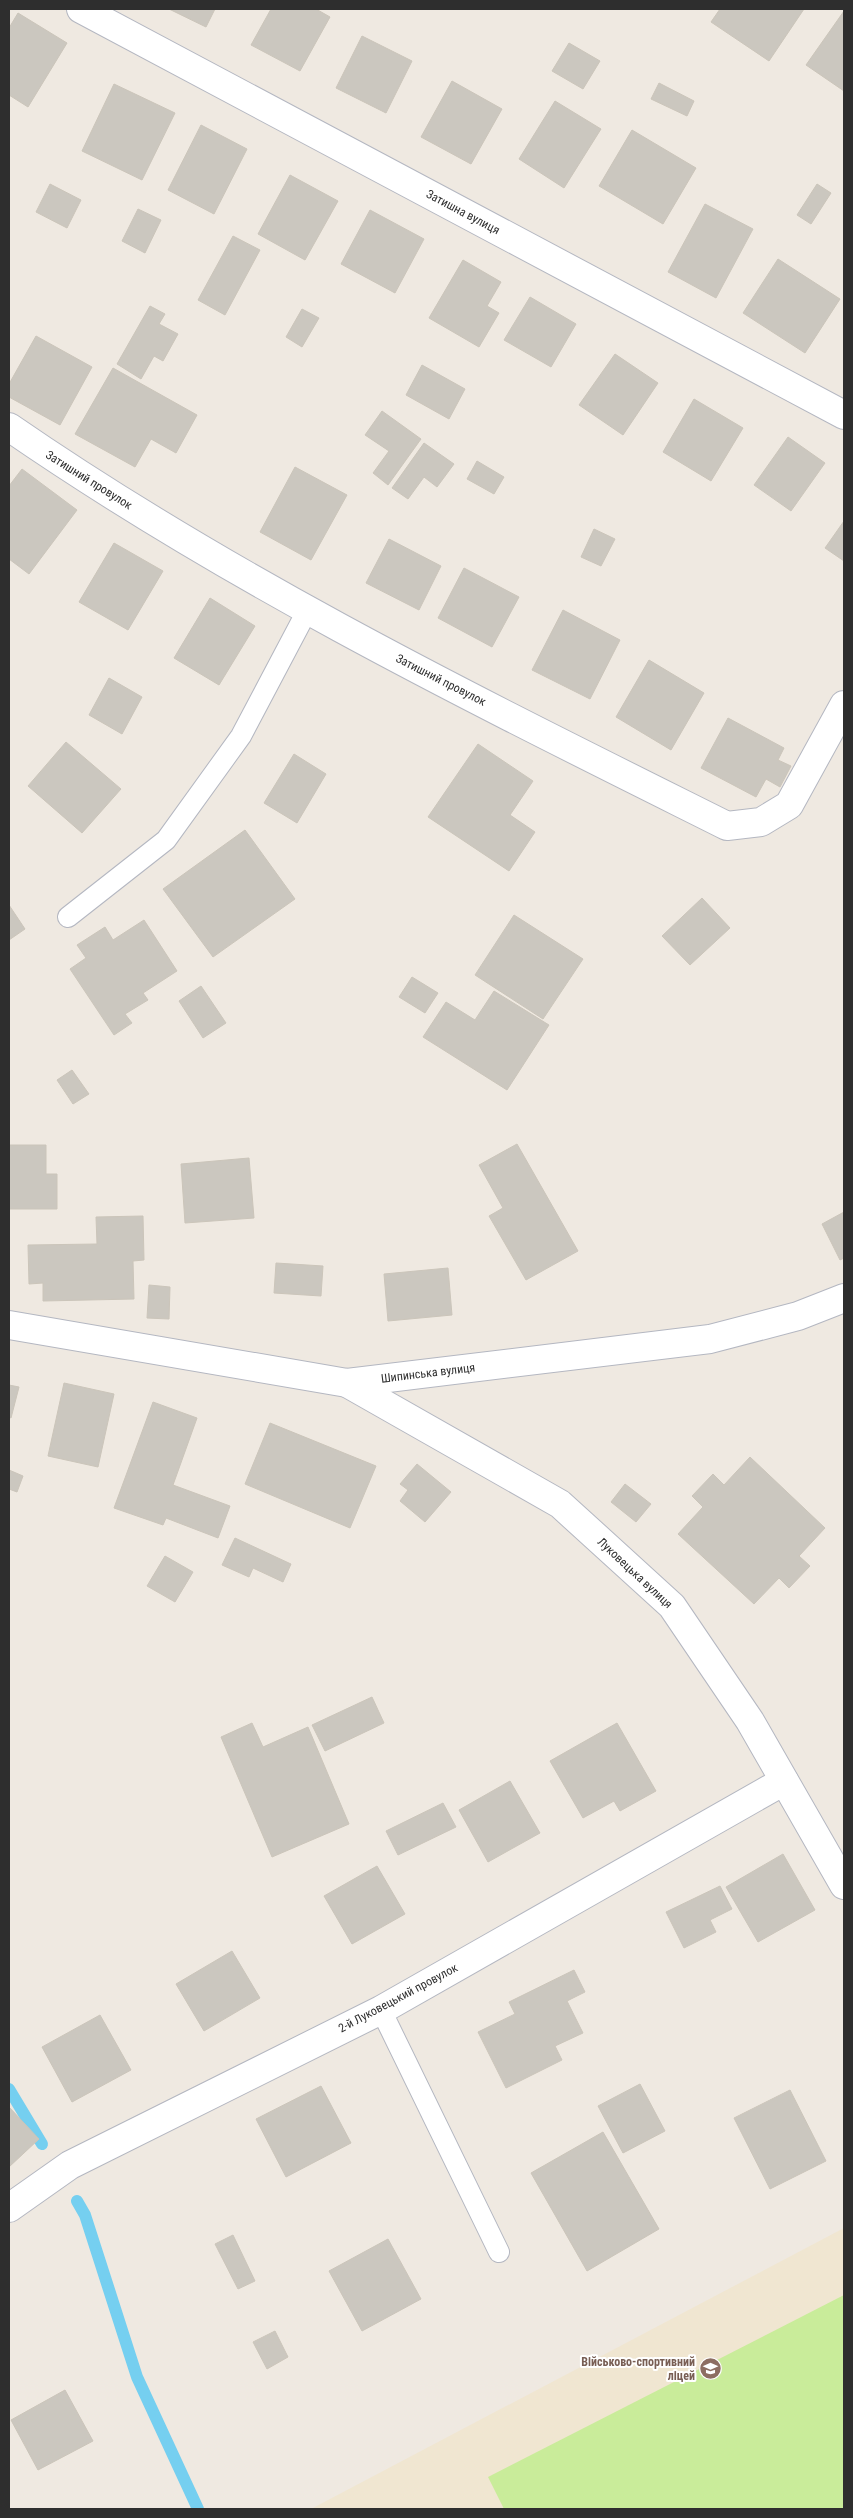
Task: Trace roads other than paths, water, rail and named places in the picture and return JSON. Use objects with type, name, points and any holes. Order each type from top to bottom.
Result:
[{"type":"street","name":"Затишна вулиця","points":[[81,9],[844,415]]},
{"type":"street","name":"Затишний провулок","points":[[9,427],[82,478],[307,611],[727,826],[761,822],[789,805],[844,705]]},
{"type":"street","name":"Шипинська вулиця","points":[[9,1325],[347,1383],[710,1339],[798,1316],[844,1298]]},
{"type":"street","name":"Луковецька вулиця","points":[[347,1383],[560,1504],[672,1606],[750,1721],[784,1781],[838,1857],[844,1885]]},
{"type":"street","name":"2-й Луковецький провулок","points":[[9,2208],[70,2165],[381,2010],[784,1781]]},
{"type":"lane","points":[[68,917],[166,840],[241,736],[307,611]]},
{"type":"lane","points":[[381,2010],[499,2252]]},
{"type":"waterway","points":[[9,2089],[42,2144]]},
{"type":"waterway","points":[[77,2201],[85,2215],[137,2377],[198,2509]]},
{"type":"place","name":"Військово-спортивний ліцей","points":[[711,2369]]}]
